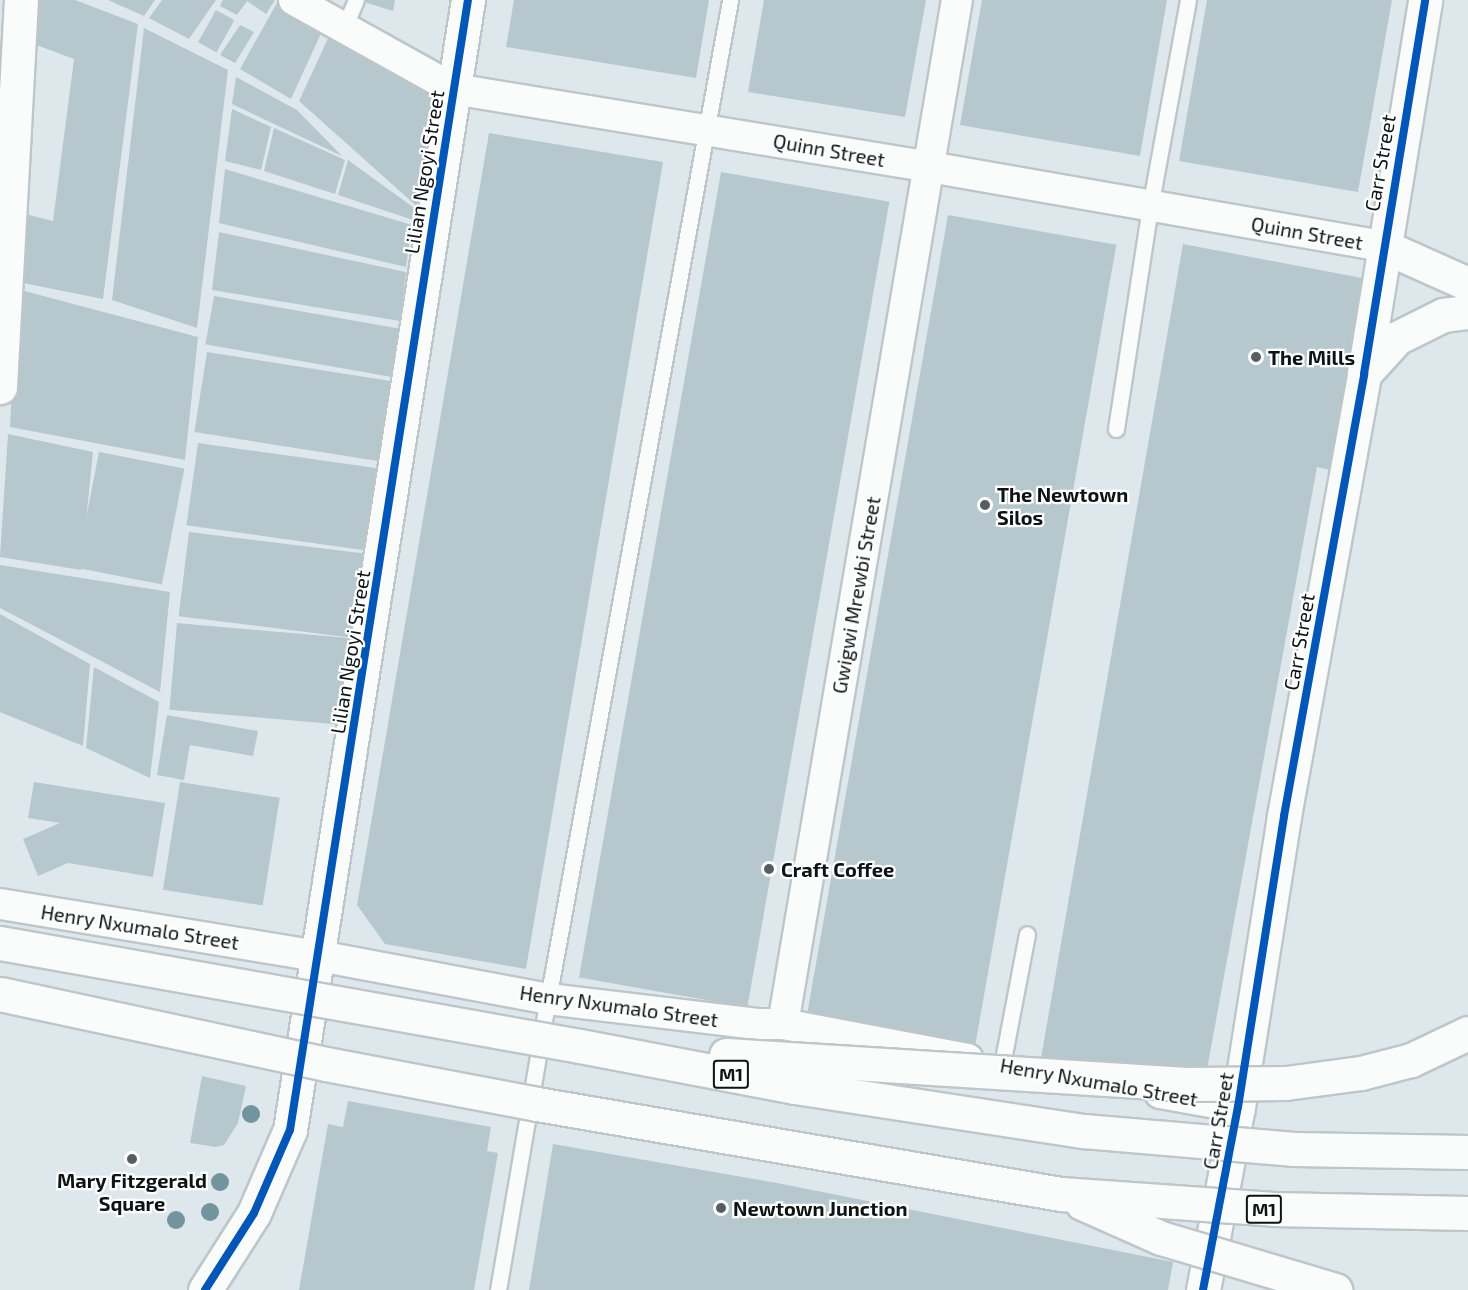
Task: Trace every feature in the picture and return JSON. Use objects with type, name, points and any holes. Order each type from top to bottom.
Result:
[{"type":"main road","points":[[0,387],[21,0]]},
{"type":"main road","name":"Lilian Ngoyi Street","points":[[205,1290],[254,1213],[290,1130],[468,0]]},
{"type":"main road","name":"Carr Street","points":[[1203,1290],[1238,1107],[1284,816],[1364,374],[1383,246],[1425,0]]},
{"type":"main road","points":[[1383,246],[1468,284]]},
{"type":"main road","points":[[1364,374],[1397,338],[1443,315],[1468,312]]},
{"type":"main road","name":"M1","points":[[0,943],[580,1046],[795,1087],[1084,1131],[1294,1149],[1468,1152]]},
{"type":"main road","name":"M1","points":[[0,994],[349,1069],[537,1104],[1061,1194],[1273,1209],[1468,1213]]},
{"type":"main road","points":[[580,1046],[1186,1084],[1286,1083],[1361,1073],[1411,1059],[1468,1033]]},
{"type":"main road","points":[[1061,1194],[1161,1238],[1335,1290]]},
{"type":"street","name":"Quinn Street","points":[[294,0],[454,89],[930,167],[1383,246]]},
{"type":"street","name":"Gwigwi Mrewbi Street","points":[[783,1024],[957,0]]},
{"type":"street","name":"Henry Nxumalo Street","points":[[0,904],[319,956],[548,999],[758,1024],[783,1024],[1238,1107]]},
{"type":"lane","points":[[344,28],[356,0]]},
{"type":"lane","points":[[498,1290],[548,999],[730,0]]},
{"type":"lane","points":[[1116,429],[1150,207],[1188,0]]},
{"type":"lane","points":[[1002,1065],[1027,934]]},
{"type":"building","points":[[35,0],[75,0],[138,24],[103,299],[18,282],[22,213],[53,221],[74,59],[31,43]]},
{"type":"building","points":[[108,0],[155,0],[144,16]]},
{"type":"building","points":[[162,0],[216,0],[189,39],[149,18]]},
{"type":"building","points":[[223,0],[275,0],[266,14],[247,1],[237,15],[220,6]]},
{"type":"building","points":[[358,0],[395,0],[393,11]]},
{"type":"building","points":[[514,0],[709,0],[696,78],[506,47]]},
{"type":"building","points":[[764,0],[926,0],[905,117],[748,92]]},
{"type":"building","points":[[982,0],[1167,0],[1140,156],[960,125]]},
{"type":"building","points":[[1207,0],[1392,0],[1358,192],[1179,161]]},
{"type":"building","points":[[278,1],[323,29],[291,99],[240,69]]},
{"type":"building","points":[[216,10],[234,20],[216,53],[198,42]]},
{"type":"building","points":[[240,25],[254,32],[235,63],[220,55]]},
{"type":"building","points":[[144,28],[228,70],[197,328],[112,300]]},
{"type":"building","points":[[330,34],[442,95],[421,210],[299,101]]},
{"type":"building","points":[[236,77],[297,110],[342,156],[232,104]]},
{"type":"building","points":[[232,109],[271,127],[261,170],[225,161]]},
{"type":"building","points":[[274,128],[345,160],[335,194],[264,171]]},
{"type":"building","points":[[489,133],[663,162],[526,969],[385,944],[357,905]]},
{"type":"building","points":[[348,160],[417,210],[413,220],[338,195]]},
{"type":"building","points":[[225,169],[412,225],[406,267],[219,223]]},
{"type":"building","points":[[721,172],[889,202],[747,1007],[579,978]]},
{"type":"building","points":[[948,215],[1116,245],[975,1047],[806,1018]]},
{"type":"building","points":[[219,232],[406,272],[400,321],[212,290]]},
{"type":"building","points":[[1183,244],[1362,278],[1330,470],[1317,467],[1206,1075],[1172,1075],[1041,1058]]},
{"type":"building","points":[[17,289],[198,337],[185,460],[10,427]]},
{"type":"building","points":[[214,296],[400,329],[392,377],[205,344]]},
{"type":"building","points":[[207,352],[394,382],[381,462],[194,432]]},
{"type":"building","points":[[8,434],[93,452],[81,570],[0,557]]},
{"type":"building","points":[[198,443],[381,469],[370,551],[186,525]]},
{"type":"building","points":[[99,452],[184,469],[162,584],[76,568]]},
{"type":"building","points":[[189,532],[367,554],[356,638],[179,616]]},
{"type":"building","points":[[0,565],[170,592],[160,692],[0,608]]},
{"type":"building","points":[[0,614],[90,664],[83,746],[0,712]]},
{"type":"building","points":[[177,623],[354,639],[347,725],[169,710]]},
{"type":"building","points":[[94,667],[159,702],[150,778],[86,748]]},
{"type":"building","points":[[167,715],[258,731],[253,756],[190,745],[184,780],[157,775]]},
{"type":"building","points":[[34,782],[165,803],[153,877],[68,863],[38,876],[23,839],[60,823],[28,818]]},
{"type":"building","points":[[180,782],[280,798],[263,905],[163,890]]},
{"type":"building","points":[[202,1076],[246,1086],[238,1123],[224,1145],[216,1147],[190,1143]]},
{"type":"building","points":[[348,1101],[491,1127],[487,1151],[498,1153],[474,1290],[299,1290],[328,1124],[343,1127]]},
{"type":"building","name":"Newtown Junction","points":[[553,1144],[777,1183],[1173,1262],[1168,1290],[529,1290]]},
{"type":"cycle path","points":[[205,1290],[254,1213],[290,1130],[468,0]]},
{"type":"cycle path","points":[[1203,1290],[1238,1107],[1284,816],[1364,374],[1425,0]]},
{"type":"place","name":"The Mills","points":[[1256,357]]},
{"type":"place","name":"The Newtown Silos","points":[[985,505]]},
{"type":"place","name":"Craft Coffee","points":[[769,869]]},
{"type":"place","name":"Mary Fitzgerald Square","points":[[132,1159]]},
{"type":"place","name":"Newtown Junction","points":[[721,1208]]}]
